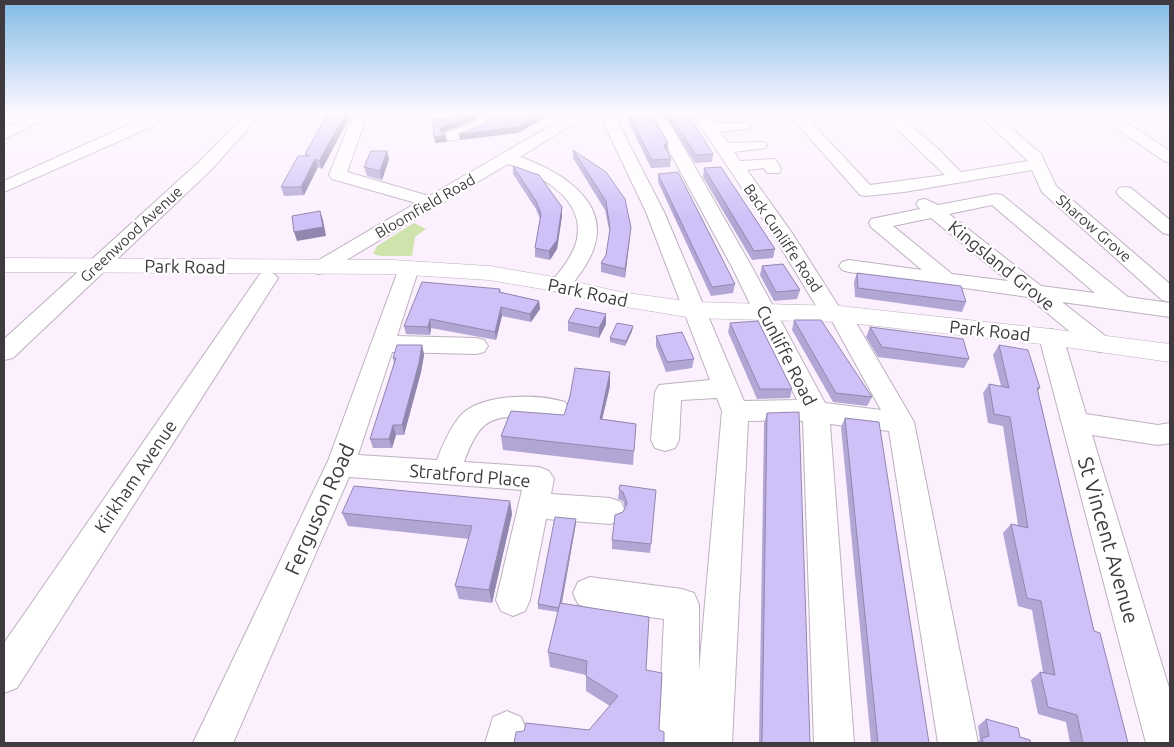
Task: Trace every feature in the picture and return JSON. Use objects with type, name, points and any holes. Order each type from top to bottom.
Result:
[{"type":"main road","name":"Park Road","points":[[4,265],[409,268],[489,273],[560,285],[620,299],[693,310],[836,314],[1051,337],[1170,353]]},
{"type":"street","points":[[4,187],[50,164],[89,148]]},
{"type":"street","name":"Greenwood Avenue","points":[[4,352],[222,148]]},
{"type":"street","points":[[348,148],[338,175],[432,202]]},
{"type":"street","name":"Bloomfield Road","points":[[318,268],[523,148]]},
{"type":"street","points":[[658,148],[693,171],[769,163],[773,169]]},
{"type":"street","name":"Cunliffe Road","points":[[677,148],[693,171],[772,266],[766,313],[816,412],[834,743]]},
{"type":"street","name":"Back Cunliffe Road","points":[[723,148],[693,171],[772,266],[836,314],[901,422],[958,743]]},
{"type":"street","points":[[826,148],[866,191],[904,187],[1038,164]]},
{"type":"street","points":[[927,148],[956,177]]},
{"type":"street","name":"Sharow Grove","points":[[1024,148],[1035,157],[1048,188],[1170,296]]},
{"type":"street","points":[[1155,148],[1170,158]]},
{"type":"street","points":[[507,158],[539,171],[566,187],[573,194],[583,212],[587,225],[586,242],[579,258],[560,285]]},
{"type":"street","points":[[693,171],[693,310],[730,400],[712,743]]},
{"type":"street","name":"Kingsland Grove","points":[[904,187],[1100,344]]},
{"type":"street","points":[[1125,192],[1170,229]]},
{"type":"street","points":[[947,280],[878,223],[933,210],[996,199],[1122,304]]},
{"type":"street","points":[[849,266],[1170,310]]},
{"type":"street","name":"Ferguson Road","points":[[213,743],[341,465],[409,268]]},
{"type":"street","name":"Kirkham Avenue","points":[[4,674],[267,278]]},
{"type":"street","name":"St Vincent Avenue","points":[[1051,337],[1166,743]]},
{"type":"street","points":[[382,344],[476,346]]},
{"type":"street","points":[[665,440],[668,392],[901,422]]},
{"type":"street","points":[[446,473],[461,435],[480,414],[508,406],[556,409]]},
{"type":"street","points":[[1075,422],[1158,435],[1170,433]]},
{"type":"street","name":"Stratford Place","points":[[341,465],[539,479],[513,600]]},
{"type":"street","points":[[534,505],[610,511]]},
{"type":"street","points":[[590,593],[682,604],[678,743]]},
{"type":"green space","points":[[414,223],[426,229],[415,237],[412,256],[381,256],[373,254],[377,246]]},
{"type":"building","points":[[308,148],[326,148],[319,161],[315,159],[301,187],[281,187],[298,156],[310,156],[305,154]]},
{"type":"building","points":[[646,148],[665,148],[671,159],[652,160]]},
{"type":"building","points":[[691,148],[709,148],[713,154],[696,155]]},
{"type":"building","points":[[573,150],[606,172],[625,199],[631,228],[625,269],[601,263],[606,255],[610,229],[606,201]]},
{"type":"building","points":[[371,151],[387,151],[380,171],[364,167]]},
{"type":"building","points":[[513,166],[539,175],[562,207],[557,240],[549,251],[535,248],[541,214],[536,201]]},
{"type":"building","points":[[721,167],[775,249],[754,251],[704,168]]},
{"type":"building","points":[[678,172],[735,284],[712,287],[658,174]]},
{"type":"building","points":[[320,211],[323,227],[294,232],[292,216]]},
{"type":"building","points":[[783,264],[800,290],[776,292],[762,266]]},
{"type":"building","points":[[857,273],[961,286],[966,302],[858,288]]},
{"type":"building","points":[[422,282],[500,289],[499,292],[539,301],[530,314],[501,307],[495,332],[430,319],[428,327],[404,326]]},
{"type":"building","points":[[576,308],[606,314],[599,328],[568,322]]},
{"type":"building","points":[[794,320],[821,320],[872,397],[836,393]]},
{"type":"building","points":[[758,321],[792,389],[760,389],[730,323]]},
{"type":"building","points":[[617,323],[633,326],[626,341],[610,338]]},
{"type":"building","points":[[870,327],[963,339],[969,359],[882,347]]},
{"type":"building","points":[[682,332],[694,359],[667,362],[656,336]]},
{"type":"building","points":[[397,345],[422,345],[402,425],[393,425],[389,439],[370,439],[396,358],[393,358]]},
{"type":"building","points":[[999,345],[1028,350],[1040,388],[1037,388],[1094,631],[1100,633],[1128,743],[1083,743],[1077,715],[1048,707],[1040,672],[1055,675],[1041,601],[1027,598],[1011,524],[1028,528],[1010,417],[994,414],[989,384],[1009,388]]},
{"type":"building","points":[[575,368],[610,372],[600,419],[636,424],[634,451],[501,436],[511,411],[564,415],[570,396]]},
{"type":"building","points":[[799,412],[810,743],[762,743],[767,413]]},
{"type":"building","points":[[845,418],[879,422],[929,743],[878,743]]},
{"type":"building","points":[[620,485],[656,490],[651,544],[612,540],[615,515],[623,512],[627,503],[623,492],[619,490]]},
{"type":"building","points":[[354,486],[510,501],[489,590],[455,586],[472,526],[342,513]]},
{"type":"building","points":[[555,517],[576,519],[559,608],[538,604]]},
{"type":"building","points":[[560,603],[649,617],[646,670],[662,673],[659,730],[664,732],[664,743],[514,743],[516,732],[524,731],[526,723],[589,730],[618,696],[586,676],[587,661],[548,652]]},
{"type":"building","points":[[986,719],[1018,728],[1020,737],[1030,740],[1031,743],[983,743],[982,738],[989,736]]}]
